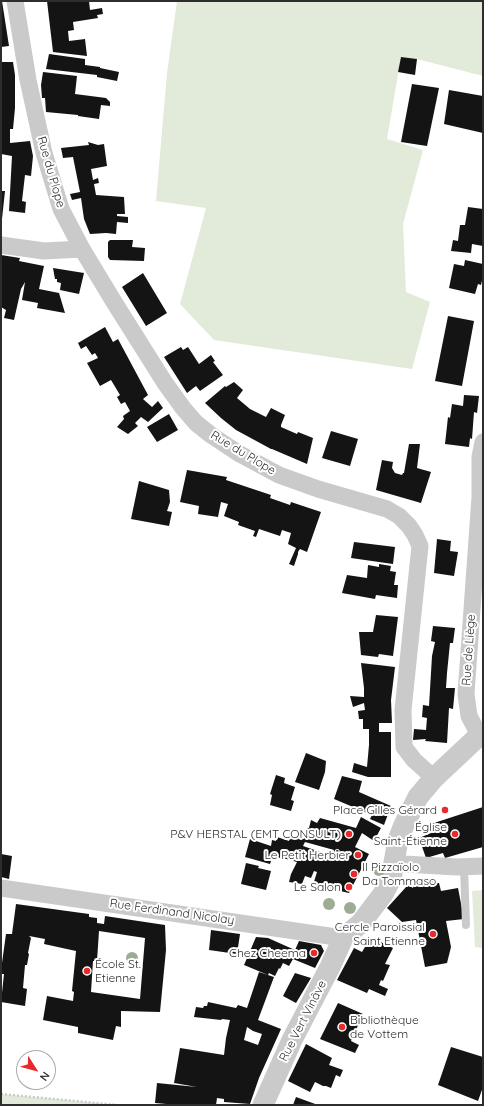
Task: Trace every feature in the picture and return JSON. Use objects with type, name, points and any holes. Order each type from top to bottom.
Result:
[{"type":"street","name":"Rue du Plope","points":[[15,1],[28,80],[44,153],[61,209],[82,248],[164,383],[196,423],[238,453],[280,475],[318,489],[387,509],[399,516],[409,526],[415,535],[420,546],[403,710],[404,747],[414,760],[434,778]]},
{"type":"street","points":[[1,246],[44,251],[82,248]]},
{"type":"street","name":"Rue de Liège","points":[[481,733],[469,716],[466,694],[480,497],[480,457],[483,442]]},
{"type":"street","points":[[343,938],[361,923],[383,894],[391,879],[398,840],[418,797],[434,778],[481,733]]},
{"type":"street","points":[[395,860],[404,864],[483,866]]},
{"type":"street","name":"Rue Ferdinand Nicolay","points":[[1,888],[343,938]]},
{"type":"street","name":"Rue Vert Vinâve","points":[[263,1105],[292,1040],[330,967],[343,938]]},
{"type":"lane","points":[[464,866],[466,925]]},
{"type":"path","points":[[1,1094],[117,1105]]},
{"type":"green space","points":[[177,1],[483,1],[483,76],[417,59],[401,57],[387,139],[423,150],[403,224],[406,292],[430,302],[412,369],[214,340],[180,304],[206,208],[156,201],[167,73]]},
{"type":"green space","points":[[483,890],[483,948],[475,947],[472,891]]},
{"type":"green space","points":[[1,1094],[117,1105],[1,1105]]},
{"type":"building","points":[[1,1],[9,46],[1,47]]},
{"type":"building","points":[[47,1],[89,1],[90,10],[102,8],[103,14],[97,15],[98,18],[73,22],[74,30],[68,31],[69,41],[85,39],[87,56],[53,52]]},
{"type":"building","points":[[49,54],[85,59],[85,65],[119,72],[117,81],[97,77],[97,75],[46,69]]},
{"type":"building","points":[[401,57],[417,59],[415,75],[398,72]]},
{"type":"building","points":[[1,62],[13,62],[15,75],[15,108],[13,129],[10,129],[10,143],[30,141],[33,156],[31,176],[25,175],[22,201],[26,202],[25,213],[9,211],[12,156],[1,154]]},
{"type":"building","points":[[43,72],[77,76],[75,94],[106,98],[110,102],[110,106],[101,105],[99,119],[78,115],[46,112],[45,98],[42,98],[41,85]]},
{"type":"building","points":[[412,84],[439,88],[427,146],[401,142]]},
{"type":"building","points":[[449,90],[483,96],[483,133],[444,124]]},
{"type":"building","points":[[88,142],[98,145],[104,144],[107,166],[91,169],[93,180],[98,178],[99,183],[94,184],[96,195],[124,197],[125,214],[117,214],[117,216],[128,217],[128,223],[117,222],[116,234],[90,234],[84,219],[81,198],[72,200],[70,194],[80,192],[73,157],[63,158],[61,148],[89,145]]},
{"type":"building","points":[[1,191],[5,191],[2,219],[1,219]]},
{"type":"building","points":[[468,207],[483,209],[483,246],[472,244],[471,253],[451,251],[453,240],[458,241],[460,225],[465,225]]},
{"type":"building","points":[[110,240],[133,240],[132,247],[145,248],[144,261],[110,260],[108,257],[108,242]]},
{"type":"building","points":[[1,255],[20,258],[19,261],[44,266],[39,289],[59,293],[65,313],[37,308],[38,303],[22,300],[25,282],[21,289],[14,320],[4,318],[6,310],[1,307]]},
{"type":"building","points":[[465,260],[483,264],[481,285],[478,284],[475,294],[449,288],[454,264],[464,266]]},
{"type":"building","points":[[53,268],[84,273],[79,294],[60,290],[61,283],[57,282],[57,279],[55,279]]},
{"type":"building","points":[[143,273],[167,313],[146,326],[122,287]]},
{"type":"building","points":[[448,316],[474,321],[462,386],[435,381]]},
{"type":"building","points":[[105,327],[113,342],[118,339],[148,395],[143,399],[152,407],[158,401],[163,408],[148,422],[141,417],[135,423],[138,426],[128,434],[117,427],[124,419],[123,416],[130,411],[125,402],[121,404],[117,397],[120,395],[111,380],[100,386],[87,363],[98,358],[95,353],[92,355],[86,346],[81,349],[78,343]]},
{"type":"building","points":[[181,347],[183,350],[188,347],[199,364],[211,355],[215,361],[213,362],[223,375],[200,391],[196,386],[187,393],[164,357]]},
{"type":"building","points":[[234,382],[243,390],[237,398],[250,409],[266,417],[271,408],[285,415],[281,427],[297,434],[298,432],[313,438],[307,464],[271,449],[236,430],[205,403],[225,386],[226,387]]},
{"type":"building","points":[[464,395],[479,396],[477,413],[474,412],[472,439],[470,438],[469,447],[445,444],[448,417],[450,418],[452,404],[463,406]]},
{"type":"building","points":[[169,414],[178,430],[157,442],[147,427]]},
{"type":"building","points":[[331,431],[358,439],[350,466],[322,458]]},
{"type":"building","points":[[409,444],[420,444],[417,468],[431,472],[421,503],[376,490],[382,460],[393,462],[392,468],[395,473],[402,475],[404,473]]},
{"type":"building","points":[[187,470],[227,477],[226,480],[271,495],[270,498],[290,505],[291,502],[321,512],[307,552],[300,549],[294,566],[289,564],[296,548],[288,544],[291,533],[282,530],[280,536],[259,529],[256,537],[253,536],[255,531],[238,525],[239,522],[224,516],[228,504],[221,502],[218,517],[198,514],[199,506],[180,502]]},
{"type":"building","points":[[139,481],[169,490],[170,502],[167,511],[172,512],[169,526],[131,519]]},
{"type":"building","points":[[437,539],[451,541],[450,551],[458,552],[454,576],[434,573]]},
{"type":"building","points":[[354,542],[395,547],[393,564],[351,558]]},
{"type":"building","points":[[379,564],[391,566],[390,571],[396,572],[394,585],[398,585],[397,598],[376,595],[375,599],[342,593],[347,575],[367,578],[368,565],[379,567]]},
{"type":"building","points":[[376,615],[398,617],[393,656],[379,654],[378,657],[361,655],[359,632],[373,632]]},
{"type":"building","points":[[433,626],[455,628],[453,643],[450,643],[447,673],[446,688],[455,688],[453,709],[449,708],[447,743],[425,741],[426,739],[413,740],[414,729],[426,730],[427,718],[422,717],[423,705],[429,706],[432,656],[435,642],[431,641]]},
{"type":"building","points":[[361,663],[395,667],[391,700],[392,723],[379,723],[379,732],[391,732],[391,777],[368,777],[352,772],[354,763],[367,767],[369,745],[369,729],[363,729],[363,719],[359,719],[358,711],[365,710],[364,703],[353,707],[350,696],[364,697]]},
{"type":"building","points":[[306,753],[326,761],[325,772],[319,790],[295,782]]},
{"type":"building","points":[[276,775],[285,778],[284,783],[295,787],[291,800],[294,801],[291,811],[270,805],[272,795],[270,794]]},
{"type":"building","points":[[342,776],[362,781],[359,792],[391,806],[384,825],[370,819],[372,815],[334,799]]},
{"type":"building","name":"Église Saint-Étienne","points":[[483,807],[483,847],[445,858],[443,853],[426,858],[419,838],[436,831],[434,823]]},
{"type":"building","points":[[361,817],[381,828],[374,841],[362,833],[355,847],[369,854],[349,893],[313,885],[317,872],[314,871],[311,878],[305,876],[302,884],[289,882],[297,862],[283,858],[284,855],[281,855],[280,858],[273,855],[270,864],[245,857],[250,839],[271,846],[272,840],[276,841],[277,837],[289,841],[290,835],[304,839],[311,820],[317,823],[320,818],[356,828]],"holes":[[[305,842],[334,850],[332,856],[303,846]]]},
{"type":"building","points":[[1,854],[12,856],[9,879],[1,877]]},
{"type":"building","points":[[246,863],[271,871],[266,890],[241,884]]},
{"type":"building","name":"Cercle Paroissial Saint Etienne","points":[[433,879],[435,883],[439,883],[441,891],[458,888],[464,919],[446,921],[451,947],[447,963],[425,967],[416,920],[402,922],[387,908],[407,886],[413,888],[415,882]]},
{"type":"building","points":[[16,904],[89,914],[89,917],[97,918],[97,923],[104,924],[105,916],[165,925],[166,950],[160,1012],[121,1011],[121,1027],[116,1026],[113,1040],[78,1033],[78,1027],[43,1020],[47,996],[73,1001],[74,992],[72,991],[76,951],[44,944],[45,939],[29,936],[31,938],[27,965],[25,965],[23,988],[27,989],[25,1006],[1,1002],[4,974],[1,974],[1,970],[6,934],[12,934]],"holes":[[[99,931],[145,938],[140,999],[91,992],[93,961],[97,961]]]},
{"type":"building","points":[[211,930],[240,934],[237,954],[209,950]]},
{"type":"building","points":[[256,937],[268,938],[295,950],[299,941],[321,945],[324,951],[315,968],[293,959],[289,966],[283,963],[275,976],[269,973],[268,975],[244,965]]},
{"type":"building","points":[[372,938],[393,948],[385,964],[390,965],[383,981],[381,980],[379,985],[388,989],[385,996],[369,989],[367,993],[337,980],[354,948],[362,952]]},
{"type":"building","points":[[259,972],[274,977],[258,1020],[281,1029],[259,1078],[250,1104],[224,1102],[224,1099],[217,1098],[216,1105],[178,1105],[155,1103],[157,1083],[197,1087],[174,1083],[180,1048],[224,1055],[230,1020],[194,1017],[196,1007],[203,1008],[204,1006],[207,1006],[208,1002],[236,1008],[238,1005],[247,1008]],"holes":[[[247,1027],[262,1034],[258,1045],[244,1040]]]},
{"type":"building","points":[[295,973],[311,978],[296,1003],[283,996]]},
{"type":"building","name":"Bibliothèque de Vottem","points":[[338,1003],[363,1014],[351,1041],[359,1045],[355,1053],[320,1039]]},
{"type":"building","points":[[306,1044],[332,1058],[329,1065],[343,1070],[340,1077],[336,1075],[331,1088],[315,1082],[310,1092],[288,1081]]},
{"type":"building","points":[[451,1047],[483,1057],[483,1087],[478,1101],[438,1085]]},
{"type":"building","points":[[296,1097],[318,1105],[293,1105]]},
{"type":"place","name":"Place Gilles Gérard","points":[[445,810]]},
{"type":"place","name":"P&V HERSTAL (EMT CONSULT)","points":[[349,834]]},
{"type":"place","name":"Église Saint-Étienne","points":[[455,834]]},
{"type":"place","name":"Le Petit Herbier","points":[[358,855]]},
{"type":"place","name":"Il Pizzaïolo Da Tommaso","points":[[354,874]]},
{"type":"place","name":"Le Salon","points":[[349,887]]},
{"type":"place","name":"Cercle Paroissial Saint Etienne","points":[[433,934]]},
{"type":"place","name":"Chez Cheema","points":[[314,953]]},
{"type":"place","name":"École St. Etienne","points":[[87,971]]},
{"type":"place","name":"Bibliothèque de Vottem","points":[[342,1027]]}]
